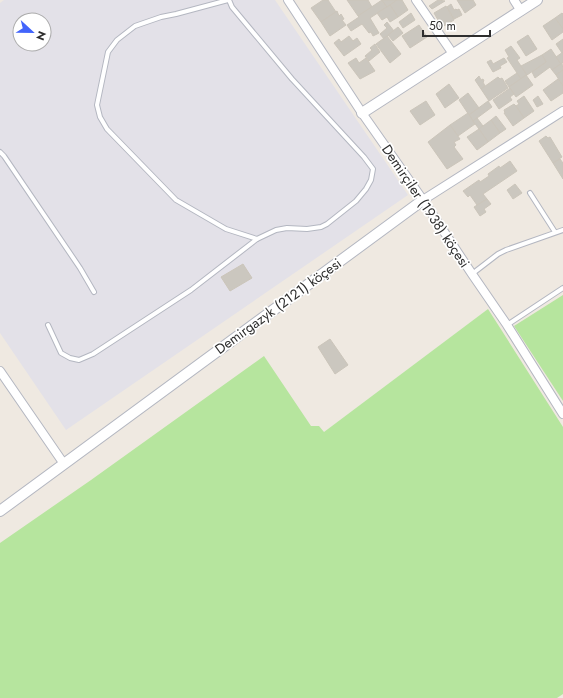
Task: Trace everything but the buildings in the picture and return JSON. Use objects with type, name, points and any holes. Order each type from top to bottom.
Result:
[{"type":"street","name":"Demirçiler (1938) köçesi","points":[[288,0],[362,113],[423,200],[563,414]]},
{"type":"street","points":[[416,0],[453,54]]},
{"type":"street","points":[[514,0],[521,10]]},
{"type":"street","points":[[362,113],[537,0]]},
{"type":"street","name":"Demirgazyk (2121) köçesi","points":[[0,511],[423,200],[563,112]]},
{"type":"street","points":[[0,371],[64,464]]},
{"type":"lane","points":[[48,325],[61,353],[70,358],[79,360],[93,354],[191,290],[257,239],[276,230],[287,228],[307,229],[321,227],[328,224],[356,201],[371,180],[373,169],[364,157],[292,79],[232,7],[228,0],[160,17],[135,26],[117,40],[108,52],[97,105],[100,117],[107,129],[176,200],[226,229],[257,239]]},
{"type":"lane","points":[[0,152],[76,261],[94,292]]},
{"type":"lane","points":[[530,193],[555,232]]},
{"type":"lane","points":[[472,274],[498,254],[506,250],[563,230]]},
{"type":"lane","points":[[506,325],[563,288]]},
{"type":"shaded area","points":[[4,0],[275,0],[408,195],[66,430],[0,333],[0,3]]},
{"type":"green space","points":[[563,295],[563,401],[514,326]]},
{"type":"green space","points":[[488,309],[563,427],[563,694],[557,698],[0,698],[0,543],[264,356],[311,426],[319,426],[324,432]]}]
